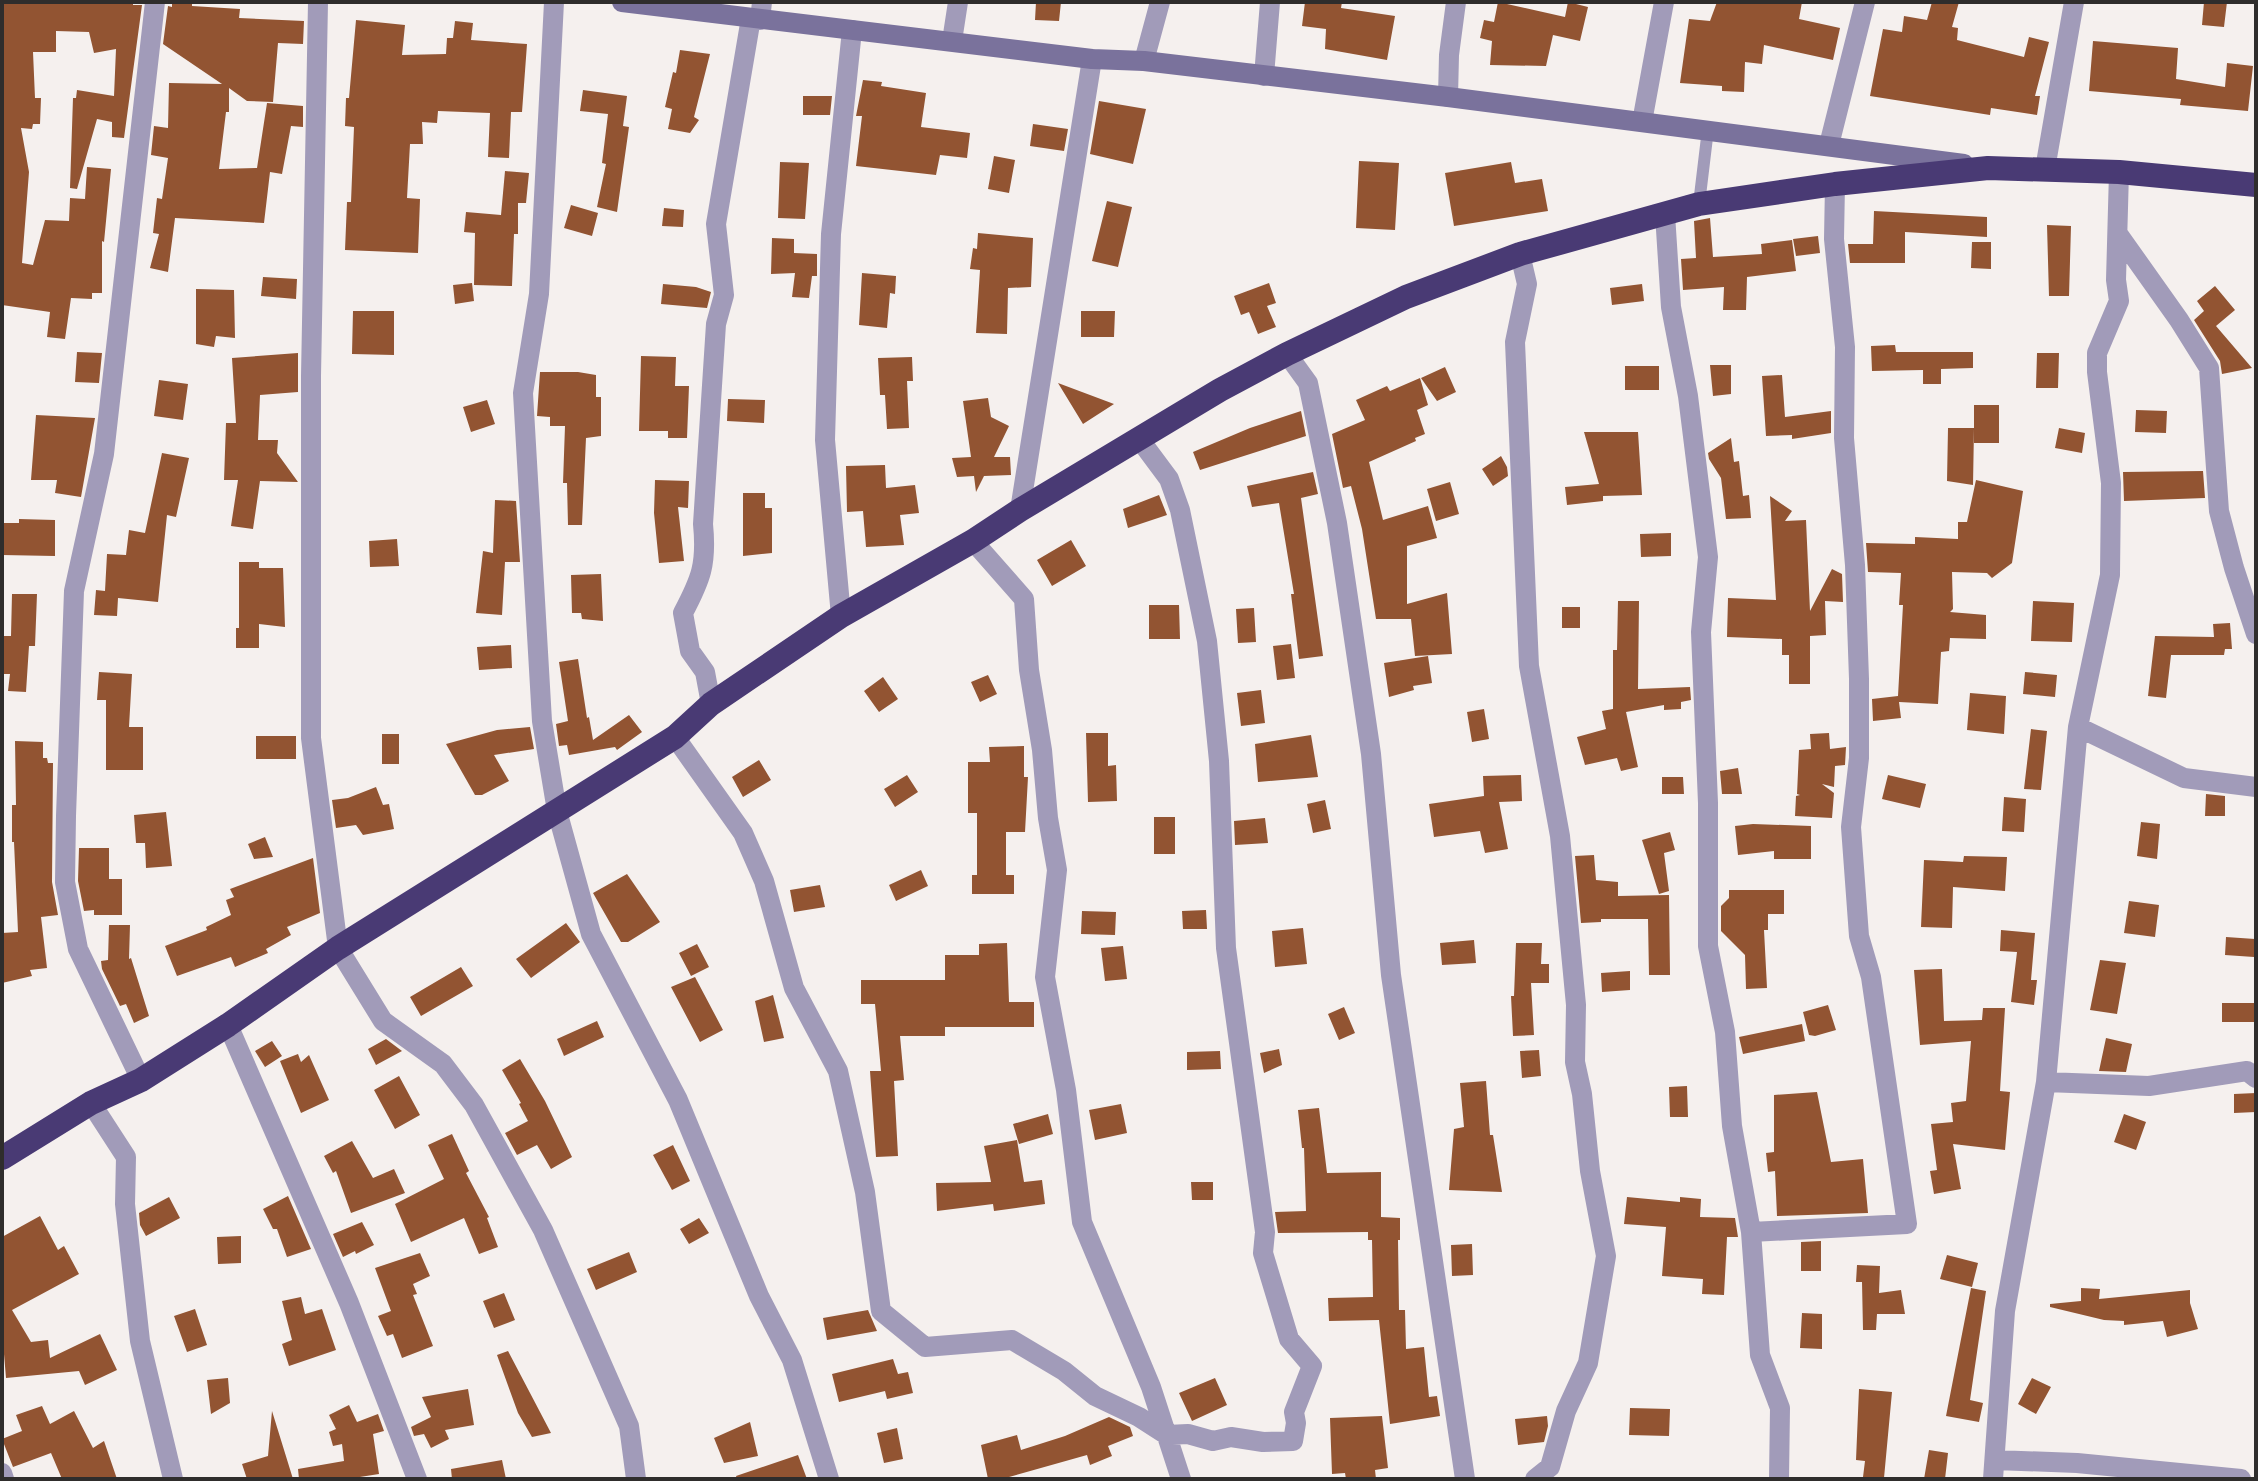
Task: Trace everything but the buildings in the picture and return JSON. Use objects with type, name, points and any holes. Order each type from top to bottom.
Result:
[{"type":"highway","points":[[2,1158],[91,1103],[141,1080],[228,1025],[338,948],[675,737],[711,704],[841,616],[973,541],[1220,390],[1406,297],[1520,254],[1699,204],[1835,184],[1988,168],[2119,172],[2256,185]]},
{"type":"street","points":[[141,1080],[78,949],[65,882],[74,591],[104,454],[155,2]]},
{"type":"street","points":[[318,2],[311,376],[311,738],[338,948],[383,1021],[443,1064],[474,1105],[543,1230],[629,1426],[636,1479]]},
{"type":"street","points":[[554,2],[539,294],[523,393],[542,721],[557,811],[591,934],[678,1100],[759,1296],[792,1360],[829,1479]]},
{"type":"street","points":[[622,2],[758,13],[852,30],[1448,97],[1988,168]]},
{"type":"street","points":[[952,41],[958,2]]},
{"type":"street","points":[[1144,61],[1160,2]]},
{"type":"street","points":[[1264,76],[1270,2]]},
{"type":"street","points":[[1448,97],[1449,55],[1456,2]]},
{"type":"street","points":[[1642,122],[1664,2]]},
{"type":"street","points":[[1829,145],[1865,2]]},
{"type":"street","points":[[2045,169],[2074,2]]},
{"type":"street","points":[[711,704],[705,672],[690,651],[683,613],[697,587],[706,554],[703,524],[716,324],[724,295],[716,224],[758,13]]},
{"type":"street","points":[[841,616],[825,440],[831,234],[852,30]]},
{"type":"street","points":[[1020,510],[1092,59]]},
{"type":"street","points":[[2119,172],[2116,280],[2119,301],[2097,353],[2111,483],[2110,575],[2078,727],[2046,1082],[2005,1311],[1994,1470],[2077,1463],[2241,1479]]},
{"type":"street","points":[[1751,1232],[1907,1224],[1871,977],[1859,936],[1851,827],[1859,758],[1859,679],[1855,565],[1844,438],[1845,347],[1834,239],[1835,184]]},
{"type":"street","points":[[1665,214],[1671,307],[1688,396],[1708,557],[1701,632],[1708,803],[1708,946],[1725,1032],[1732,1126],[1751,1232],[1760,1355],[1780,1408],[1779,1479]]},
{"type":"street","points":[[2118,234],[2209,368],[2219,511],[2256,634]]},
{"type":"street","points":[[1520,254],[1527,284],[1515,342],[1529,666],[1560,836],[1576,1005],[1575,1062],[1606,1256],[1588,1363],[1566,1411],[1550,1467],[1535,1479]]},
{"type":"street","points":[[1287,354],[1308,383],[1337,523],[1371,754],[1391,975],[1465,1479]]},
{"type":"street","points":[[675,737],[743,833],[764,881],[794,988],[838,1071],[865,1192],[881,1311],[925,1347],[1012,1340],[1064,1371],[1095,1396],[1139,1417],[1167,1435],[1188,1434],[1213,1441],[1231,1437],[1263,1442],[1293,1441],[1294,1412],[1312,1366],[1289,1339],[1263,1253],[1265,1232],[1226,948],[1219,761],[1201,601],[1190,548],[1169,479],[1140,440]]},
{"type":"street","points":[[973,541],[1024,599],[1029,670],[1057,870],[1045,977],[1066,1090],[1082,1222],[1151,1387],[1181,1479]]},
{"type":"street","points":[[2078,727],[2184,778],[2256,787]]},
{"type":"street","points":[[228,1025],[349,1303],[417,1479]]},
{"type":"street","points":[[2046,1082],[2149,1086],[2247,1071],[2256,1078]]},
{"type":"street","points":[[91,1103],[126,1157],[125,1204],[140,1341],[173,1479]]},
{"type":"street","points":[[2,1473],[4,1479]]},
{"type":"lane","points":[[1699,204],[1708,129]]}]
